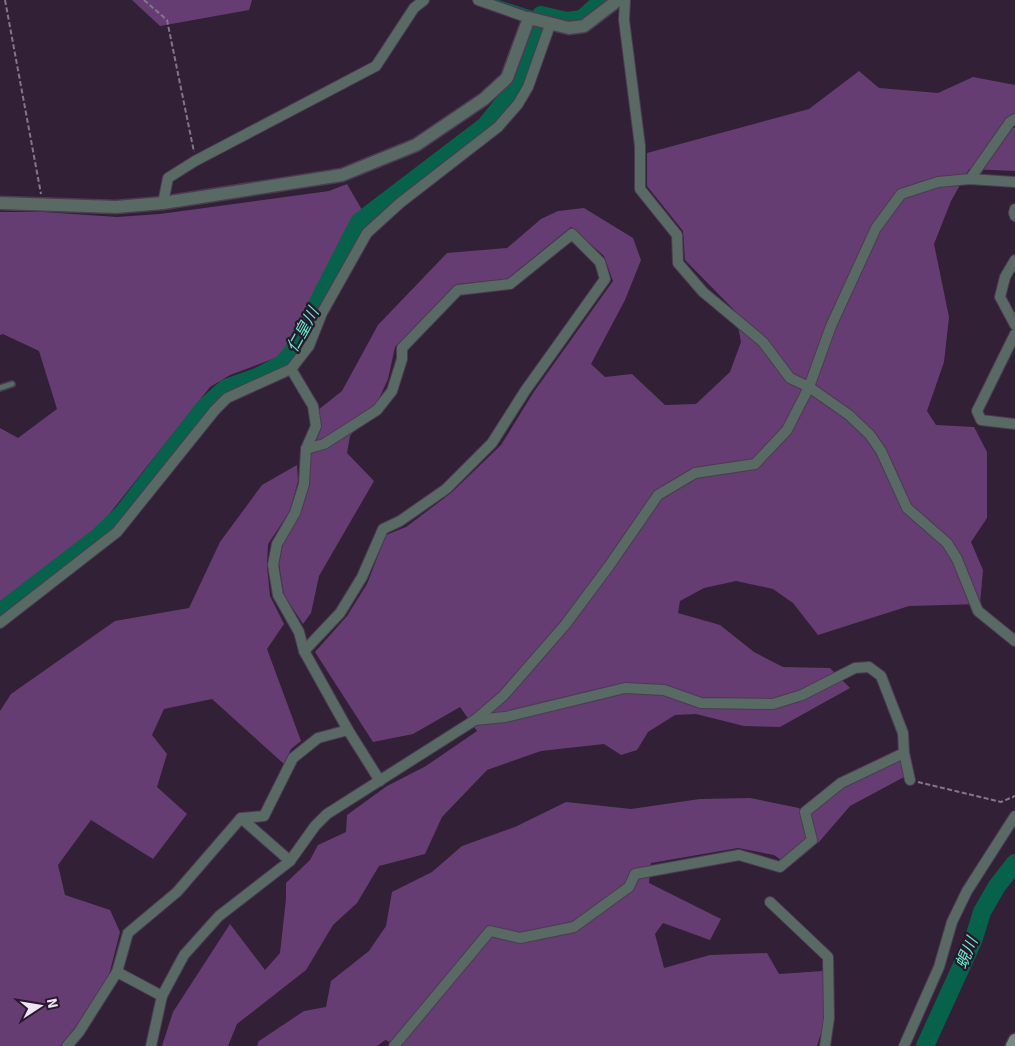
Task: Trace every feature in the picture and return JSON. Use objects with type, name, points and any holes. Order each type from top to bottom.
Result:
[{"type":"main road","points":[[1012,1046],[1015,1040]]},
{"type":"street","points":[[163,203],[168,178],[196,161],[376,66],[414,8],[424,0]]},
{"type":"street","points":[[478,0],[550,25],[569,28],[584,26],[618,0]]},
{"type":"street","points":[[625,0],[624,20],[640,146],[640,189],[677,235],[678,263],[703,292],[763,342],[790,378],[809,388],[849,415],[870,435],[881,451],[907,508],[947,543],[957,559],[978,611],[1015,641]]},
{"type":"street","points":[[0,203],[116,207],[163,203],[342,174],[416,146],[484,99],[506,78],[529,18]]},
{"type":"street","points":[[0,623],[117,532],[227,398],[291,369],[309,346],[322,313],[367,233],[400,203],[498,127],[518,104],[528,87],[550,25]]},
{"type":"street","points":[[970,179],[1010,122],[1015,118]]},
{"type":"street","points":[[151,1046],[162,996],[184,955],[218,916],[290,861],[315,826],[327,814],[475,720],[503,696],[566,625],[610,566],[658,495],[695,473],[755,464],[787,430],[809,388],[831,326],[876,228],[901,194],[938,182],[970,179],[1015,182]]},
{"type":"street","points":[[1015,209],[1015,216]]},
{"type":"street","points":[[304,651],[344,606],[362,577],[383,529],[400,522],[446,489],[492,443],[525,391],[606,279],[600,262],[572,234],[510,284],[458,290],[402,348],[402,359],[392,390],[377,410],[324,444],[306,449]]},
{"type":"street","points":[[1015,260],[1005,277],[1000,296],[1015,325]]},
{"type":"street","points":[[1015,334],[977,411],[981,420],[1015,424]]},
{"type":"street","points":[[291,369],[313,406],[316,426],[306,449],[304,484],[294,513],[277,544],[273,565],[278,595],[299,632],[304,651],[348,730],[380,781]]},
{"type":"street","points":[[475,720],[505,717],[625,688],[664,690],[701,703],[773,704],[802,694],[855,668],[869,667],[882,676],[903,733],[904,753],[910,780]]},
{"type":"street","points":[[68,1046],[117,972],[128,933],[177,892],[241,818],[264,816],[293,758],[318,738],[348,730]]},
{"type":"street","points":[[394,1046],[490,931],[520,938],[574,927],[629,887],[635,874],[739,855],[780,867],[812,840],[805,812],[841,783],[904,753]]},
{"type":"street","points":[[904,1046],[939,967],[952,922],[968,891],[1015,816]]},
{"type":"street","points":[[241,818],[290,861]]},
{"type":"street","points":[[770,902],[828,957],[829,1018],[825,1046]]},
{"type":"street","points":[[117,972],[162,996]]},
{"type":"lane","points":[[0,388],[12,384]]},
{"type":"path","points":[[5,0],[42,204]]},
{"type":"path","points":[[144,0],[167,20],[196,161]]},
{"type":"path","points":[[910,780],[1001,802],[1015,796]]},
{"type":"shaded area","points":[[132,0],[252,0],[249,10],[160,26]]},
{"type":"shaded area","points":[[859,71],[879,88],[938,93],[973,77],[1015,85],[1015,113],[1003,123],[1015,128],[1015,171],[969,169],[951,201],[934,244],[949,317],[944,362],[927,411],[936,425],[974,427],[987,452],[987,518],[971,542],[983,570],[980,604],[909,606],[818,635],[793,603],[773,589],[736,581],[704,588],[680,601],[678,613],[720,625],[754,652],[783,667],[830,668],[850,688],[780,727],[744,726],[696,714],[675,715],[648,732],[637,750],[621,755],[604,744],[541,751],[487,770],[442,817],[425,854],[379,866],[357,903],[333,925],[306,970],[237,1024],[228,1046],[162,1046],[173,1012],[230,924],[265,970],[280,953],[286,883],[310,860],[318,845],[346,832],[347,815],[387,786],[426,766],[477,731],[460,707],[413,734],[373,742],[315,652],[347,616],[367,584],[386,535],[406,527],[451,493],[501,445],[533,393],[613,281],[604,256],[571,227],[507,279],[458,284],[395,347],[388,379],[378,401],[350,436],[347,453],[374,481],[319,576],[311,613],[303,624],[284,595],[279,564],[283,544],[300,514],[309,485],[311,454],[322,426],[318,410],[342,391],[378,325],[447,253],[507,248],[541,219],[558,211],[584,208],[633,238],[641,260],[625,300],[591,364],[605,377],[632,374],[665,405],[696,404],[730,372],[741,342],[735,311],[685,260],[683,231],[647,186],[647,153],[809,109]]},
{"type":"shaded area","points":[[347,184],[362,210],[283,355],[230,375],[210,387],[95,532],[0,603],[0,428],[18,438],[57,409],[39,351],[3,334],[0,335],[0,212],[44,212],[117,217],[160,214],[329,191]]},
{"type":"shaded area","points":[[297,465],[298,481],[290,511],[268,544],[267,566],[270,596],[284,624],[267,649],[301,741],[291,749],[284,764],[212,699],[164,709],[152,735],[167,754],[157,787],[187,814],[153,859],[91,820],[58,865],[65,895],[110,910],[120,932],[109,975],[74,1029],[60,1046],[0,1046],[0,711],[11,694],[115,621],[189,608],[220,542],[262,485]]},
{"type":"shaded area","points":[[904,759],[904,777],[850,806],[819,842],[790,866],[774,855],[738,848],[651,863],[649,883],[721,919],[710,940],[663,923],[655,934],[664,968],[710,955],[767,953],[779,974],[823,971],[826,1017],[817,1046],[403,1046],[385,1040],[377,1046],[257,1046],[259,1041],[304,1011],[326,1007],[331,981],[369,951],[386,926],[392,892],[432,872],[462,846],[515,827],[566,802],[631,809],[700,799],[750,798],[799,808],[804,817],[843,787]]},
{"type":"waterway","points":[[494,0],[537,14]]},
{"type":"waterway","name":"仁皇川","points":[[541,15],[567,21],[582,19],[603,0]]},
{"type":"waterway","name":"仁皇川","points":[[0,612],[98,537],[122,514],[204,408],[226,388],[257,377],[282,364],[292,353],[359,222],[485,126],[515,89],[537,29]]},
{"type":"waterway","name":"蜆川","points":[[925,1046],[973,941],[982,912],[997,886],[1015,863]]}]
